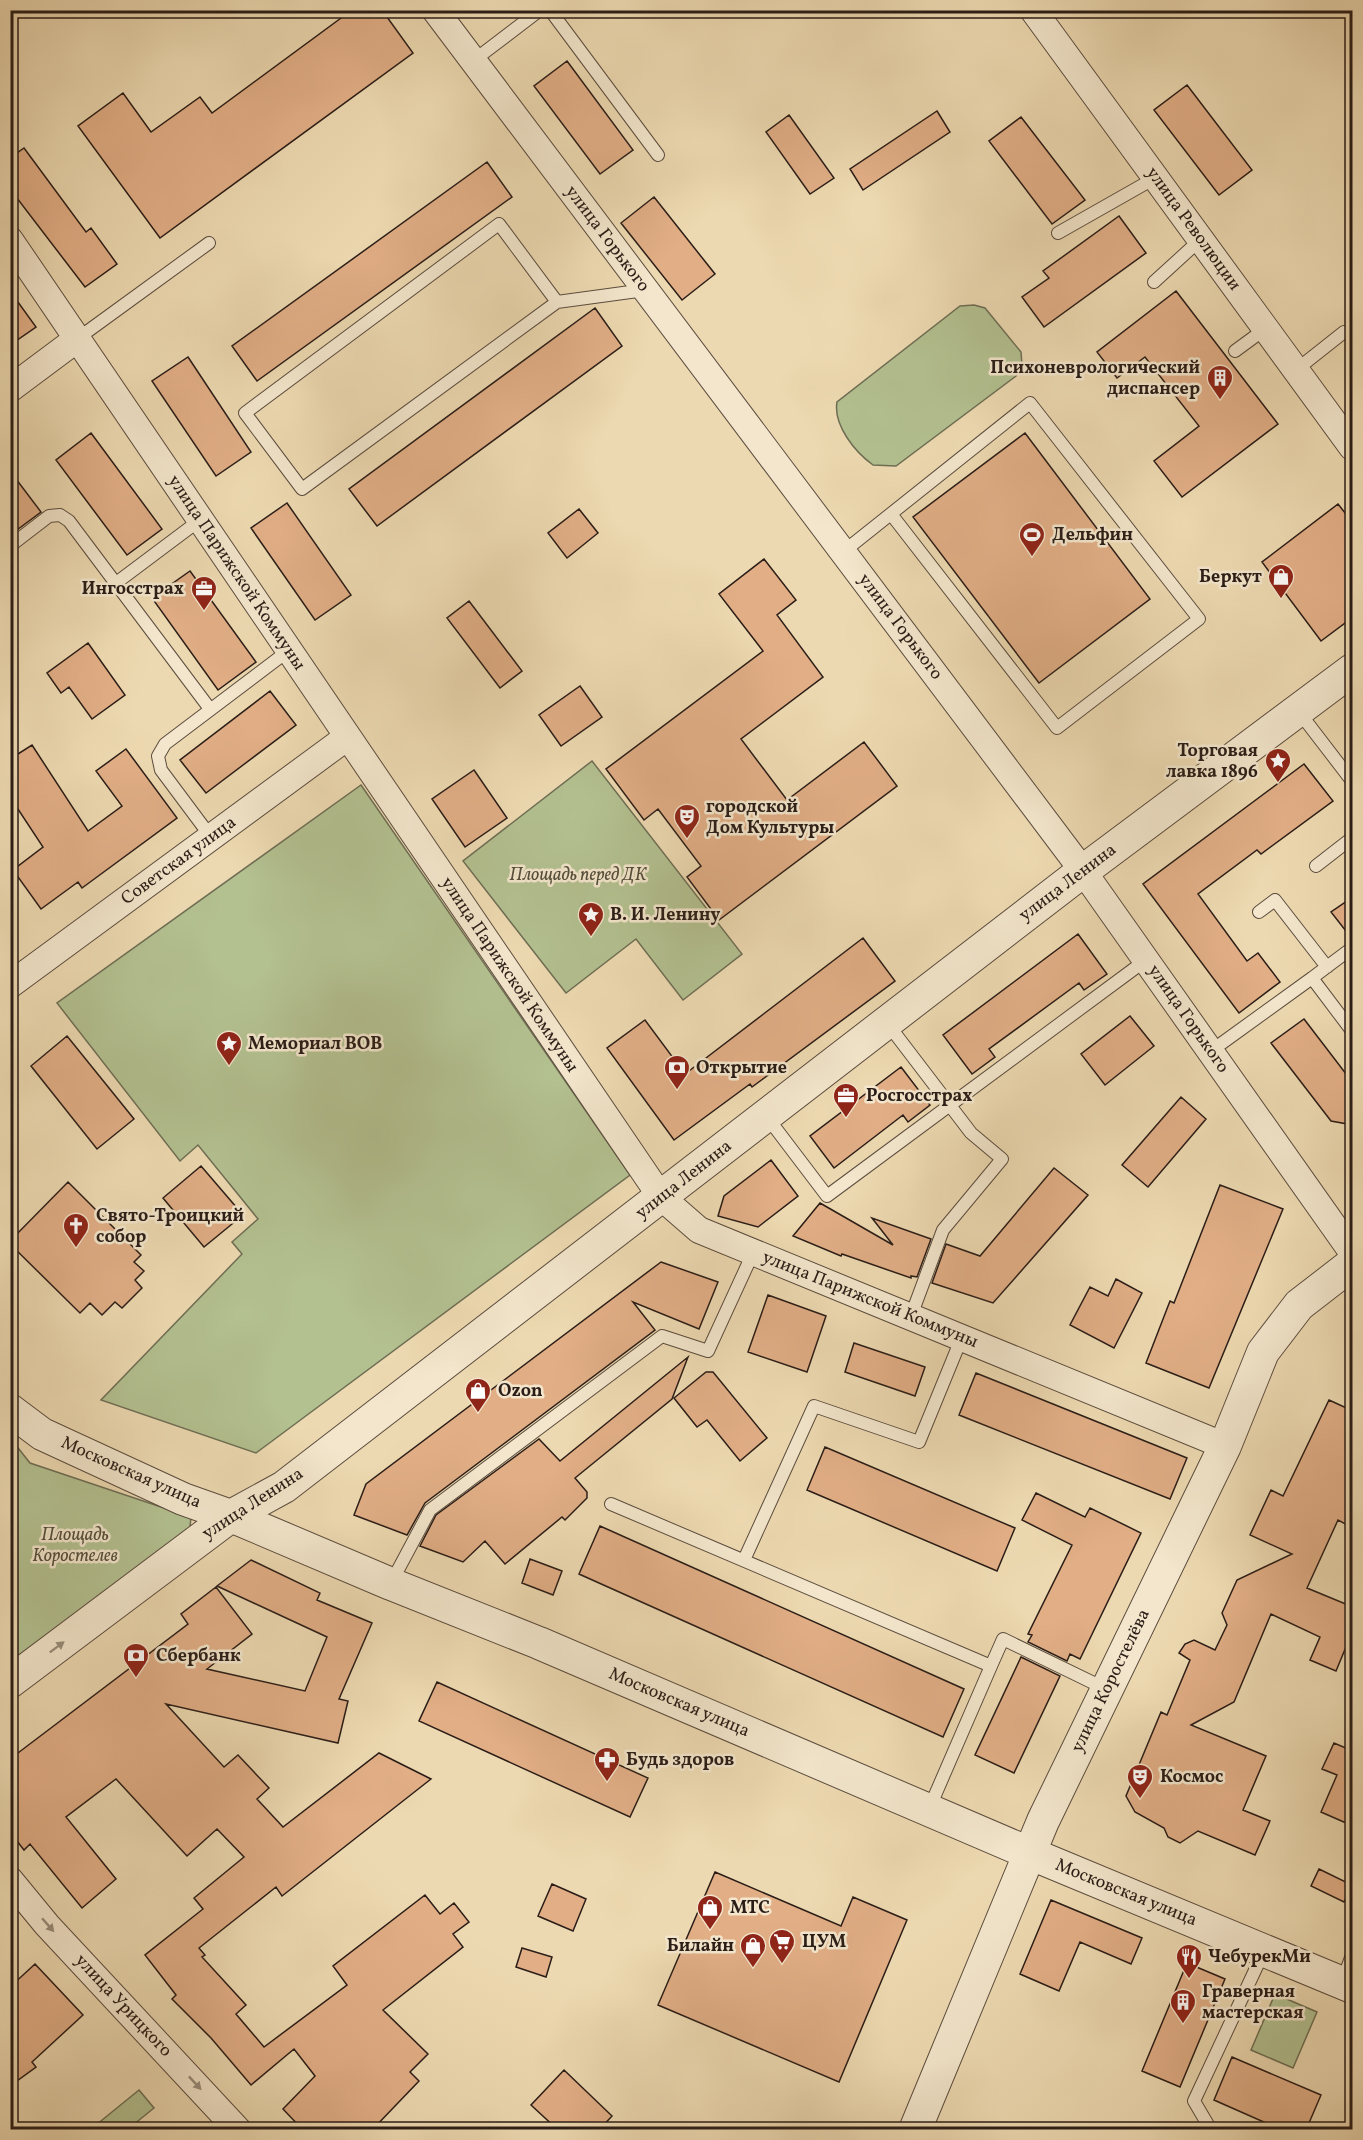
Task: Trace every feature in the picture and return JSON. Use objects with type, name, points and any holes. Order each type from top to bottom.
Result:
[{"type":"street","name":"улица Горького","points":[[435,10],[1083,871],[1353,1252]]},
{"type":"street","name":"улица Революции","points":[[1033,10],[1353,447]]},
{"type":"street","name":"улица Парижской Коммуны","points":[[10,240],[346,738],[661,1197],[699,1230],[1225,1446]]},
{"type":"street","points":[[10,389],[78,339]]},
{"type":"street","name":"улица Ленина","points":[[10,1682],[231,1515],[284,1487],[1083,871],[1353,670]]},
{"type":"street","name":"Советская улица","points":[[10,985],[346,738]]},
{"type":"street","name":"улица Коростелёва","points":[[915,2130],[1029,1853],[1225,1446],[1263,1352],[1299,1305],[1353,1264]]},
{"type":"street","name":"Московская улица","points":[[10,1410],[42,1434],[183,1499],[231,1515],[391,1584],[539,1643],[1029,1853],[1264,1950],[1349,1975]]},
{"type":"street","name":"улица Урицкого","points":[[10,1880],[47,1925],[238,2130]]},
{"type":"lane","points":[[473,61],[540,10]]},
{"type":"lane","points":[[550,10],[658,155]]},
{"type":"lane","points":[[1058,233],[1155,178]]},
{"type":"lane","points":[[557,302],[499,224],[245,412],[302,489],[557,302],[645,290]]},
{"type":"lane","points":[[1154,282],[1200,240]]},
{"type":"lane","points":[[78,339],[209,243]]},
{"type":"lane","points":[[1235,351],[1265,329]]},
{"type":"lane","points":[[1296,370],[1344,332]]},
{"type":"lane","points":[[843,552],[1030,403],[1199,619],[1057,728],[891,514]]},
{"type":"lane","points":[[10,546],[49,516],[60,515],[69,521],[210,709]]},
{"type":"lane","points":[[116,583],[200,520]]},
{"type":"lane","points":[[211,837],[161,770],[158,756],[165,744],[288,651]]},
{"type":"lane","points":[[1298,711],[1353,781]]},
{"type":"lane","points":[[1316,866],[1353,838]]},
{"type":"lane","points":[[1259,912],[1275,900],[1327,967]]},
{"type":"lane","points":[[1210,1051],[1353,948]]},
{"type":"lane","points":[[766,1116],[826,1196],[1146,960]]},
{"type":"lane","points":[[1312,978],[1353,1031]]},
{"type":"lane","points":[[887,1023],[971,1133],[1002,1159],[943,1230],[911,1316]]},
{"type":"lane","points":[[391,1584],[430,1510],[662,1336],[708,1352],[753,1253]]},
{"type":"lane","points":[[744,1560],[813,1406],[919,1442],[962,1337]]},
{"type":"lane","points":[[611,1504],[991,1666]]},
{"type":"lane","points":[[929,1809],[1003,1640],[1107,1690]]},
{"type":"lane","points":[[1211,2130],[1194,2101],[1264,1950]]},
{"type":"green space","points":[[974,305],[985,308],[1021,352],[1022,365],[1016,376],[896,466],[873,465],[859,453],[842,429],[838,420],[837,402],[960,306]]},
{"type":"green space","name":"Площадь перед ДК","points":[[592,761],[742,954],[683,1000],[636,939],[566,993],[463,861]]},
{"type":"green space","points":[[361,785],[630,1175],[256,1453],[101,1400],[242,1254],[232,1242],[258,1219],[198,1145],[180,1161],[57,1003]]},
{"type":"green space","name":"Площадь Коростелев","points":[[11,1439],[30,1463],[191,1517],[189,1537],[11,1673]]},
{"type":"green space","points":[[1275,1994],[1317,2012],[1293,2068],[1251,2050]]},
{"type":"green space","points":[[139,2090],[154,2108],[128,2129],[100,2129],[96,2125]]},
{"type":"building","points":[[352,10],[382,10],[413,53],[160,238],[78,126],[123,93],[151,132],[200,97],[212,113]]},
{"type":"building","points":[[567,61],[633,150],[600,174],[534,86]]},
{"type":"building","points":[[1187,85],[1252,170],[1219,195],[1154,110]]},
{"type":"building","points":[[937,111],[950,132],[863,190],[850,169]]},
{"type":"building","points":[[789,115],[834,178],[810,194],[766,132]]},
{"type":"building","points":[[1021,117],[1085,200],[1052,224],[989,141]]},
{"type":"building","points":[[24,148],[86,232],[91,228],[117,264],[85,287],[10,189],[10,158]]},
{"type":"building","points":[[487,162],[512,197],[257,381],[232,346]]},
{"type":"building","points":[[654,197],[715,274],[682,300],[621,223]]},
{"type":"building","points":[[1119,216],[1146,253],[1044,327],[1022,297],[1049,278],[1043,271]]},
{"type":"building","points":[[10,291],[36,327],[10,345]]},
{"type":"building","name":"Психоневрологический диспансер","points":[[1176,291],[1278,424],[1182,497],[1154,461],[1199,426],[1145,357],[1117,378],[1097,352]]},
{"type":"building","points":[[595,308],[622,346],[377,526],[349,489]]},
{"type":"building","points":[[188,357],[251,452],[216,476],[152,381]]},
{"type":"building","points":[[91,433],[162,529],[127,555],[56,460]]},
{"type":"building","name":"Дельфин","points":[[1025,433],[1150,599],[1039,683],[913,517]]},
{"type":"building","points":[[10,471],[41,512],[10,535]]},
{"type":"building","points":[[287,503],[351,595],[315,620],[251,528]]},
{"type":"building","points":[[1338,504],[1353,523],[1353,617],[1321,641],[1262,562]]},
{"type":"building","points":[[579,509],[598,533],[567,558],[548,533]]},
{"type":"building","name":"городской Дом Культуры","points":[[764,559],[796,600],[777,615],[823,677],[741,739],[787,800],[864,742],[897,786],[719,920],[687,877],[701,866],[658,809],[644,820],[606,769],[763,651],[719,594]]},
{"type":"building","points":[[190,571],[256,662],[218,690],[152,598]]},
{"type":"building","points":[[469,601],[522,671],[500,688],[447,618]]},
{"type":"building","points":[[88,643],[125,695],[92,719],[69,687],[61,693],[47,673]]},
{"type":"building","points":[[580,686],[602,717],[561,746],[539,715]]},
{"type":"building","points":[[270,691],[296,725],[206,793],[180,760]]},
{"type":"building","points":[[32,745],[88,831],[122,806],[96,771],[126,749],[177,818],[82,888],[78,882],[41,909],[13,870],[43,847],[10,797],[10,759]]},
{"type":"building","points":[[1304,764],[1333,801],[1261,854],[1257,850],[1198,894],[1247,961],[1258,953],[1280,982],[1239,1013],[1143,884]]},
{"type":"building","points":[[474,770],[507,818],[465,847],[432,799]]},
{"type":"building","points":[[1353,897],[1353,940],[1331,912]]},
{"type":"building","points":[[1078,934],[1107,974],[1084,990],[1079,983],[989,1049],[995,1057],[972,1074],[943,1035]]},
{"type":"building","points":[[863,938],[895,981],[752,1087],[750,1084],[674,1140],[607,1048],[645,1020],[685,1074]]},
{"type":"building","points":[[1130,1016],[1154,1046],[1105,1085],[1081,1054]]},
{"type":"building","points":[[1304,1019],[1353,1083],[1353,1125],[1331,1121],[1271,1043]]},
{"type":"building","points":[[67,1036],[134,1119],[97,1149],[31,1066]]},
{"type":"building","points":[[901,1067],[930,1105],[908,1122],[903,1115],[834,1168],[810,1136]]},
{"type":"building","points":[[1181,1097],[1206,1119],[1148,1187],[1122,1165]]},
{"type":"building","points":[[771,1160],[798,1196],[758,1227],[718,1216],[724,1196]]},
{"type":"building","points":[[201,1166],[243,1215],[204,1247],[163,1198]]},
{"type":"building","points":[[1054,1168],[1088,1195],[993,1303],[932,1283],[946,1244],[980,1256]]},
{"type":"building","name":"Свято-Троицкий собор","points":[[68,1182],[141,1255],[134,1262],[144,1271],[135,1280],[142,1288],[122,1308],[115,1302],[102,1315],[90,1303],[80,1313],[10,1244],[10,1241]]},
{"type":"building","points":[[1220,1185],[1283,1209],[1209,1388],[1146,1363],[1170,1301],[1174,1303]]},
{"type":"building","points":[[820,1203],[893,1245],[872,1218],[931,1239],[917,1277],[911,1276],[911,1278],[842,1254],[841,1256],[793,1236]]},
{"type":"building","points":[[661,1262],[718,1282],[699,1329],[633,1302],[655,1330],[425,1503],[407,1535],[354,1515],[366,1484]]},
{"type":"building","points":[[1116,1279],[1142,1293],[1114,1348],[1070,1325],[1090,1287],[1108,1296]]},
{"type":"building","points":[[768,1295],[826,1316],[807,1372],[748,1352]]},
{"type":"building","points":[[854,1343],[925,1367],[915,1396],[845,1372]]},
{"type":"building","points":[[688,1357],[672,1399],[575,1478],[587,1492],[587,1498],[565,1520],[562,1517],[505,1564],[485,1541],[463,1562],[420,1546],[436,1515],[539,1439],[560,1461]]},
{"type":"building","points":[[706,1372],[713,1372],[767,1438],[740,1461],[707,1420],[697,1427],[674,1398]]},
{"type":"building","points":[[976,1373],[1187,1458],[1170,1499],[959,1415]]},
{"type":"building","points":[[1329,1400],[1353,1411],[1353,1528],[1338,1520],[1307,1588],[1353,1607],[1353,1630],[1336,1671],[1310,1660],[1320,1637],[1271,1614],[1234,1702],[1191,1725],[1266,1756],[1243,1810],[1270,1821],[1255,1855],[1198,1831],[1180,1843],[1168,1837],[1164,1828],[1135,1812],[1126,1796],[1161,1712],[1167,1715],[1190,1660],[1179,1653],[1185,1644],[1194,1640],[1215,1650],[1227,1625],[1222,1613],[1237,1580],[1292,1554],[1250,1535],[1271,1490],[1283,1496]]},
{"type":"building","points":[[825,1447],[1015,1528],[997,1571],[807,1490]]},
{"type":"building","points":[[1036,1493],[1085,1517],[1090,1508],[1141,1533],[1080,1659],[1070,1654],[1067,1661],[1028,1642],[1032,1635],[1028,1634],[1072,1545],[1022,1520]]},
{"type":"building","points":[[600,1526],[964,1689],[943,1737],[579,1574]]},
{"type":"building","points":[[530,1559],[562,1571],[553,1595],[522,1583]]},
{"type":"building","points":[[251,1560],[320,1593],[317,1600],[372,1623],[339,1699],[348,1701],[338,1743],[166,1704],[224,1767],[238,1755],[269,1788],[257,1799],[283,1827],[379,1753],[431,1779],[282,1896],[276,1887],[199,1948],[205,1955],[202,1957],[246,2005],[236,2014],[264,2047],[347,1985],[333,1966],[425,1895],[440,1914],[454,1903],[469,1922],[453,1934],[463,1947],[383,2010],[428,2054],[410,2072],[419,2081],[372,2130],[303,2130],[283,2109],[315,2076],[294,2049],[251,2085],[211,2038],[172,1999],[176,1995],[145,1955],[203,1909],[194,1898],[244,1857],[217,1829],[187,1856],[116,1779],[66,1817],[116,1879],[82,1908],[30,1844],[24,1850],[10,1832],[10,1759],[188,1624],[181,1614],[216,1587],[252,1634],[207,1669],[305,1691],[327,1637],[217,1586]]},
{"type":"building","points":[[1021,1657],[1060,1676],[1014,1773],[975,1755]]},
{"type":"building","points":[[437,1682],[648,1778],[630,1817],[419,1721]]},
{"type":"building","points":[[1353,1738],[1353,1826],[1321,1812],[1337,1775],[1322,1769],[1334,1743],[1348,1749]]},
{"type":"building","points":[[1319,1869],[1352,1885],[1344,1902],[1311,1886]]},
{"type":"building","name":"ЦУМ","points":[[715,1872],[841,1926],[853,1897],[907,1920],[839,2082],[658,2005]]},
{"type":"building","points":[[552,1884],[586,1899],[573,1931],[538,1916]]},
{"type":"building","points":[[1051,1900],[1142,1938],[1131,1964],[1080,1942],[1059,1991],[1020,1974]]},
{"type":"building","points":[[522,1948],[552,1957],[546,1977],[516,1967]]},
{"type":"building","name":"Граверная мастерская","points":[[1187,1963],[1225,1979],[1180,2087],[1142,2071]]},
{"type":"building","points":[[35,1964],[83,2015],[32,2062],[36,2067],[10,2086],[10,1987]]},
{"type":"building","points":[[1232,2057],[1321,2095],[1306,2130],[1282,2130],[1214,2100]]},
{"type":"building","points":[[564,2070],[612,2116],[599,2130],[558,2130],[531,2105]]},
{"type":"place","name":"Психоневрологический диспансер","points":[[1220,401]]},
{"type":"place","name":"Дельфин","points":[[1032,558]]},
{"type":"place","name":"Беркут","points":[[1281,600]]},
{"type":"place","name":"Ингосстрах","points":[[204,612]]},
{"type":"place","name":"Торговая лавка 1896","points":[[1278,784]]},
{"type":"place","name":"городской Дом Культуры","points":[[687,840]]},
{"type":"place","name":"В. И. Ленину","points":[[591,938]]},
{"type":"place","name":"Мемориал ВОВ","points":[[229,1067]]},
{"type":"place","name":"Открытие","points":[[677,1091]]},
{"type":"place","name":"Росгосстрах","points":[[846,1119]]},
{"type":"place","name":"Свято-Троицкий собор","points":[[76,1249]]},
{"type":"place","name":"Ozon","points":[[478,1414]]},
{"type":"place","name":"Сбербанк","points":[[136,1679]]},
{"type":"place","name":"Будь здоров","points":[[607,1783]]},
{"type":"place","name":"Космос","points":[[1140,1800]]},
{"type":"place","name":"МТС","points":[[710,1931]]},
{"type":"place","name":"ЦУМ","points":[[782,1965]]},
{"type":"place","name":"Билайн","points":[[753,1969]]},
{"type":"place","name":"ЧебурекМи","points":[[1189,1980]]},
{"type":"place","name":"Граверная мастерская","points":[[1183,2025]]}]
